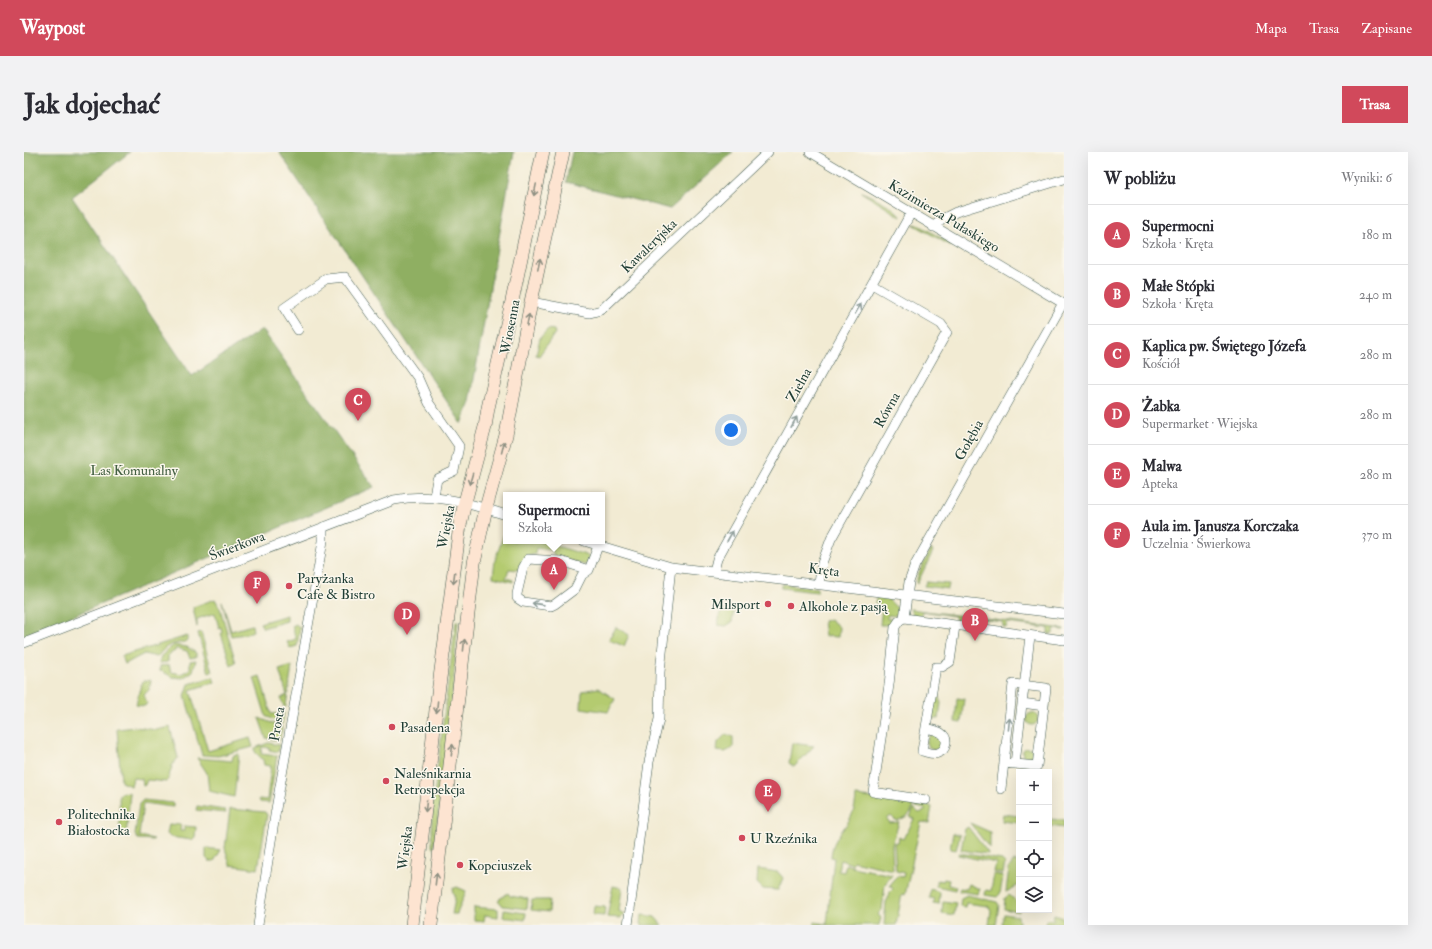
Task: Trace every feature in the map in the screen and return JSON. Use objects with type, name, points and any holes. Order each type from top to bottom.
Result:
[{"type":"main road","name":"Wiosenna","points":[[465,502],[485,427],[543,152]]},
{"type":"main road","name":"Wiosenna","points":[[486,508],[506,435],[531,302],[563,152]]},
{"type":"main road","name":"Wiejska","points":[[465,502],[437,701],[412,920],[431,922],[474,563],[486,508]]},
{"type":"main road","points":[[456,559],[474,563]]},
{"type":"street","name":"Kawaleryjska","points":[[531,302],[590,313],[601,310],[768,152]]},
{"type":"street","name":"Kazimierza Pułaskiego","points":[[810,152],[1063,304]]},
{"type":"street","points":[[933,227],[942,219],[956,212],[1064,179]]},
{"type":"street","name":"Zielna","points":[[714,571],[717,559],[911,213]]},
{"type":"street","points":[[298,330],[284,308],[326,279],[345,277],[418,378],[429,403],[459,446],[454,471],[437,479],[434,496]]},
{"type":"street","name":"Równa","points":[[818,583],[822,564],[831,539],[946,332],[941,324],[872,284]]},
{"type":"street","name":"Gołębia","points":[[904,618],[910,582],[915,565],[1063,304]]},
{"type":"street","name":"Świerkowa","points":[[24,643],[394,500],[412,496],[434,496],[465,502]]},
{"type":"street","name":"Wiejska","points":[[465,502],[486,508]]},
{"type":"street","points":[[486,508],[503,514]]},
{"type":"street","name":"Prosta","points":[[258,925],[274,815],[323,541],[323,528]]},
{"type":"street","name":"Kręta","points":[[592,544],[671,567],[818,583],[1064,614]]},
{"type":"street","points":[[589,570],[560,561],[528,559],[523,568],[516,594],[517,598],[523,602],[551,606],[555,604],[575,589],[582,575],[589,570],[598,546]]},
{"type":"street","points":[[628,925],[649,762],[659,719],[661,696],[660,672],[671,567]]},
{"type":"street","points":[[926,800],[873,792],[889,685],[895,627],[899,621],[904,618],[1064,640]]},
{"type":"street","points":[[926,728],[936,667],[942,667],[950,662],[955,626]]},
{"type":"street","points":[[1015,764],[1030,636]]},
{"type":"street","points":[[1001,789],[1013,684],[1046,688],[1037,766],[1004,763]]},
{"type":"street","points":[[1022,703],[1044,706]]},
{"type":"green space","name":"Las Komunalny","points":[[24,152],[130,152],[72,197],[192,376],[262,329],[374,487],[24,637]]},
{"type":"green space","points":[[279,152],[514,152],[470,402],[462,424]]},
{"type":"green space","points":[[572,152],[733,152],[670,209],[566,182]]},
{"type":"green space","points":[[861,192],[894,209],[901,217]]},
{"type":"green space","points":[[913,224],[919,225],[953,245],[951,246]]},
{"type":"green space","points":[[548,329],[554,330],[555,333],[539,356],[536,355],[540,338]]},
{"type":"green space","points":[[503,537],[503,544],[550,544],[589,557],[588,563],[584,565],[554,556],[552,550],[536,548],[535,554],[528,556],[518,570],[509,569],[506,578],[513,580],[513,582],[493,577],[495,560]]},
{"type":"green space","points":[[931,549],[933,551],[917,584],[916,582],[920,570]]},
{"type":"green space","points":[[926,582],[949,584],[948,589],[924,586]]},
{"type":"green space","points":[[783,584],[817,588],[817,592],[781,588]]},
{"type":"green space","points":[[877,597],[887,598],[896,607],[902,608],[899,613],[894,616],[888,615],[887,619],[895,619],[890,625],[880,625],[882,607],[875,603]]},
{"type":"green space","points":[[215,599],[220,608],[236,663],[231,666],[221,633],[221,627],[219,628],[215,613],[197,619],[197,627],[193,607]]},
{"type":"green space","points":[[222,601],[231,631],[252,625],[253,631],[246,634],[231,636]]},
{"type":"green space","points":[[726,608],[734,609],[732,622],[726,626],[718,625],[720,613]]},
{"type":"green space","points":[[910,609],[1064,630],[1054,629],[1053,634],[1048,634],[1048,628],[1007,623],[1006,628],[1003,627],[1003,622],[959,616],[956,622],[955,616],[922,611],[921,616],[914,616]]},
{"type":"green space","points":[[287,615],[287,621],[263,628],[260,623]]},
{"type":"green space","points":[[830,619],[839,627],[838,637],[825,636],[823,621]]},
{"type":"green space","points":[[456,621],[458,621],[452,701],[434,848],[432,847],[432,812]]},
{"type":"green space","points":[[296,624],[300,628],[297,646],[290,648],[287,642],[296,639],[292,626]]},
{"type":"green space","points":[[616,627],[629,635],[624,646],[609,640]]},
{"type":"green space","points":[[201,632],[212,672],[209,673],[198,633]]},
{"type":"green space","points":[[187,636],[187,641],[168,646],[157,657],[144,654],[125,664],[122,656]]},
{"type":"green space","points":[[174,645],[187,647],[196,653],[196,657],[190,658],[187,651],[176,648],[175,651],[168,655],[168,662],[159,663],[161,656]]},
{"type":"green space","points":[[196,660],[193,671],[183,678],[172,677],[160,670],[160,666],[169,665],[171,672],[181,674],[190,669],[190,661]]},
{"type":"green space","points":[[292,666],[286,706],[284,707],[281,698],[287,695],[279,670]]},
{"type":"green space","points":[[260,676],[271,714],[284,713],[282,724],[266,716],[254,678]]},
{"type":"green space","points":[[213,677],[215,682],[190,690],[208,751],[250,738],[253,747],[218,756],[202,755],[185,696],[189,684]]},
{"type":"green space","points":[[151,680],[149,690],[144,695],[147,703],[145,706],[136,705],[141,684],[144,681]]},
{"type":"green space","points":[[598,688],[615,699],[608,712],[581,708],[582,691]]},
{"type":"green space","points":[[935,689],[941,703],[939,719],[931,718]]},
{"type":"green space","points":[[957,698],[964,699],[961,723],[955,722]]},
{"type":"green space","points":[[1030,713],[1034,713],[1038,719],[1034,725],[1030,725],[1026,721],[1026,717]]},
{"type":"green space","points":[[259,718],[282,727],[279,741],[266,738]]},
{"type":"green space","points":[[136,727],[156,730],[170,727],[178,758],[171,766],[172,767],[167,782],[147,780],[143,786],[142,779],[133,778],[131,786],[121,782],[117,729]]},
{"type":"green space","points":[[726,734],[733,737],[733,748],[725,752],[717,751],[718,742]]},
{"type":"green space","points":[[935,734],[942,739],[943,742],[938,749],[935,750],[928,745],[927,742],[932,735]]},
{"type":"green space","points":[[268,743],[279,745],[278,752],[269,750],[270,748],[262,747],[261,754],[277,756],[269,803],[260,802],[259,799],[267,800],[271,766],[264,765],[263,760],[255,752],[255,748]]},
{"type":"green space","points":[[792,743],[814,746],[794,767],[789,763]]},
{"type":"green space","points":[[1028,747],[1032,749],[1034,753],[1032,757],[1028,759],[1024,757],[1022,753],[1024,749]]},
{"type":"green space","points":[[239,754],[234,797],[209,791],[207,773],[197,758],[232,761],[233,756]]},
{"type":"green space","points":[[123,792],[130,793],[126,837],[122,836],[120,831],[119,795]]},
{"type":"green space","points":[[856,796],[928,805],[932,807],[929,823],[921,822],[905,895],[902,894],[896,925],[884,925],[886,902],[889,893],[893,889],[890,885],[897,876],[903,877],[904,873],[896,871],[894,843],[898,842],[899,837],[904,839],[914,819],[910,817],[914,808],[919,813],[925,811],[925,809],[913,806],[911,812],[904,818],[896,821],[891,816],[887,819],[890,823],[899,822],[892,845],[893,870],[853,861],[852,864],[840,860],[838,871],[844,872],[846,864],[852,867],[892,875],[885,884],[882,910],[878,914],[881,918],[879,925],[814,925],[815,922],[827,924],[834,858],[831,857],[833,848],[836,840],[852,815]]},
{"type":"green space","points":[[143,800],[173,803],[173,807],[143,803],[139,836],[154,839],[153,840],[138,839],[135,835],[139,804]]},
{"type":"green space","points":[[197,806],[225,810],[226,813],[196,810]]},
{"type":"green space","points":[[230,809],[265,812],[267,815],[258,869],[230,865],[225,848]]},
{"type":"green space","points":[[1003,814],[1016,816],[1016,823],[1002,821]]},
{"type":"green space","points":[[1052,819],[1064,820],[1064,828],[1052,826]]},
{"type":"green space","points":[[970,823],[990,832],[990,849]]},
{"type":"green space","points":[[169,824],[181,825],[180,831],[184,831],[184,826],[196,827],[195,837],[192,840],[170,837],[167,834]]},
{"type":"green space","points":[[968,827],[988,854],[961,850],[965,829]]},
{"type":"green space","points":[[953,833],[960,835],[956,850],[950,849]]},
{"type":"green space","points":[[206,848],[221,850],[214,861],[209,861],[206,858]]},
{"type":"green space","points":[[959,853],[1002,860],[1005,863],[1003,874],[994,872],[996,863],[958,855]]},
{"type":"green space","points":[[1014,861],[1016,861],[1016,887],[1006,892],[1009,868]]},
{"type":"green space","points":[[758,869],[778,872],[783,878],[778,890],[763,889],[757,883]]},
{"type":"green space","points":[[994,874],[1003,876],[1000,894],[997,897],[985,895],[986,890],[991,891]]},
{"type":"green space","points":[[944,879],[949,880],[948,885],[956,887],[955,890],[936,886],[937,880],[943,881]]},
{"type":"green space","points":[[969,884],[980,889],[978,894],[959,891],[960,888],[967,889]]},
{"type":"green space","points":[[613,886],[622,888],[619,911],[625,915],[620,918],[607,917]]},
{"type":"green space","points":[[457,887],[466,891],[457,914],[452,914],[455,899],[452,889]]},
{"type":"green space","points":[[930,889],[940,892],[939,904],[933,903],[934,899],[929,898]]},
{"type":"green space","points":[[508,893],[510,896],[528,899],[527,909],[503,906],[498,900]]},
{"type":"green space","points":[[967,895],[997,902],[999,905],[996,925],[989,925],[991,910],[988,906],[966,903],[965,907],[960,906],[961,898]]},
{"type":"green space","points":[[1009,895],[1016,901],[1016,911],[1004,909],[1005,898]]},
{"type":"green space","points":[[532,900],[550,900],[549,912],[531,910]]},
{"type":"green space","points":[[943,901],[956,903],[954,915],[942,913]]},
{"type":"green space","points":[[594,906],[605,907],[604,916],[593,915]]},
{"type":"green space","points":[[474,907],[498,909],[498,917],[485,915],[484,921],[474,920]]},
{"type":"green space","points":[[504,910],[526,913],[525,920],[503,917]]},
{"type":"green space","points":[[1004,914],[1018,916],[1019,923],[1016,925],[1001,925]]},
{"type":"green space","points":[[642,915],[655,917],[662,925],[641,925]]},
{"type":"green space","points":[[1054,915],[1064,918],[1064,925],[1055,923],[1045,925],[1046,920],[1053,920]]},
{"type":"place","name":"Kaplica pw. Świętego Józefa","points":[[358,421]]},
{"type":"place","name":"Paryżanka Cafe & Bistro","points":[[289,586]]},
{"type":"place","name":"Supermocni","points":[[554,590]]},
{"type":"place","name":"Aula im. Janusza Korczaka","points":[[257,604]]},
{"type":"place","name":"Milsport","points":[[768,604]]},
{"type":"place","name":"Alkohole z pasją","points":[[791,606]]},
{"type":"place","name":"Żabka","points":[[407,635]]},
{"type":"place","name":"Małe Stópki","points":[[975,641]]},
{"type":"place","name":"Pasadena","points":[[392,727]]},
{"type":"place","name":"Naleśnikarnia Retrospekcja","points":[[386,781]]},
{"type":"place","name":"Malwa","points":[[768,812]]},
{"type":"place","name":"Politechnika Białostocka","points":[[59,822]]},
{"type":"place","name":"U Rzeźnika","points":[[742,838]]},
{"type":"place","name":"Kopciuszek","points":[[460,865]]}]
